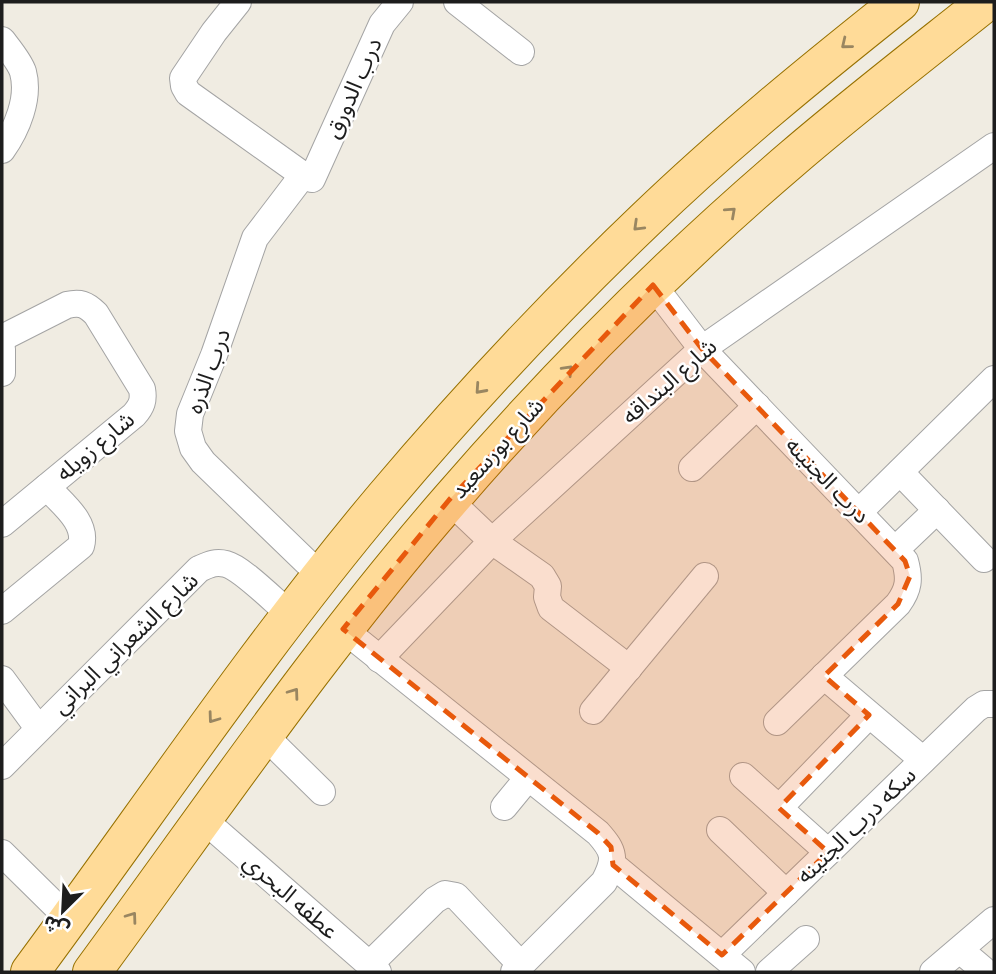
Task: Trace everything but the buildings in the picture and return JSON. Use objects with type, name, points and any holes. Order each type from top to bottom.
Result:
[{"type":"main road","points":[[30,972],[291,615],[445,427],[577,286],[719,152],[900,2]]},
{"type":"main road","name":"شارع بورسعيد","points":[[92,972],[343,629],[449,500],[540,400],[653,285],[793,158],[986,2]]},
{"type":"street","points":[[239,2],[214,32],[183,78],[184,86],[188,93],[308,177]]},
{"type":"street","name":"درب الدورق","points":[[308,177],[382,24],[400,2]]},
{"type":"street","points":[[457,2],[521,52]]},
{"type":"street","points":[[2,40],[23,71],[24,104],[10,139],[2,150]]},
{"type":"street","name":"شارع البنداقه","points":[[379,659],[492,541],[702,349],[994,146]]},
{"type":"street","name":"درب الذره","points":[[308,177],[255,238],[190,414],[188,431],[193,448],[204,462],[322,577]]},
{"type":"street","name":"درب الجنينه","points":[[653,285],[702,349],[905,561],[909,576],[907,591],[898,604],[777,722]]},
{"type":"street","name":"شارع زويله","points":[[2,338],[66,305],[78,303],[88,306],[96,313],[142,389],[144,398],[141,408],[2,524]]},
{"type":"street","points":[[2,349],[2,373]]},
{"type":"street","points":[[859,512],[994,379]]},
{"type":"street","points":[[692,468],[757,406]]},
{"type":"street","points":[[900,472],[984,559]]},
{"type":"street","name":"شارع زويله","points":[[2,611],[81,545],[84,536],[82,527],[47,487]]},
{"type":"street","points":[[449,500],[492,541],[542,576],[548,586],[547,597],[551,607],[629,668]]},
{"type":"street","points":[[895,550],[937,510]]},
{"type":"street","name":"شارع الشعراني البراني","points":[[2,766],[199,569],[213,563],[228,564],[291,615]]},
{"type":"street","points":[[593,711],[705,576]]},
{"type":"street","points":[[343,629],[527,779],[598,833],[611,847],[612,866],[604,882],[517,969],[456,896],[445,894],[435,900],[373,968]]},
{"type":"street","points":[[824,676],[923,760]]},
{"type":"street","points":[[2,678],[38,728]]},
{"type":"street","name":"سكه درب الجنينه","points":[[722,956],[976,709],[984,704],[994,704]]},
{"type":"street","points":[[779,808],[869,715]]},
{"type":"street","points":[[264,735],[322,792]]},
{"type":"street","points":[[743,776],[828,852]]},
{"type":"street","points":[[504,807],[527,779]]},
{"type":"street","name":"عطفه البحري","points":[[204,820],[373,968]]},
{"type":"street","points":[[720,830],[786,893]]},
{"type":"street","points":[[2,853],[69,919]]},
{"type":"street","points":[[612,866],[742,972]]},
{"type":"street","points":[[933,972],[994,920]]},
{"type":"street","points":[[769,972],[806,939]]},
{"type":"street","points":[[960,950],[986,972]]},
{"type":"highlighted area","points":[[653,285],[702,349],[905,561],[910,576],[898,604],[824,676],[869,715],[779,808],[828,852],[722,955],[613,865],[611,847],[598,833],[343,629],[449,500]]}]
